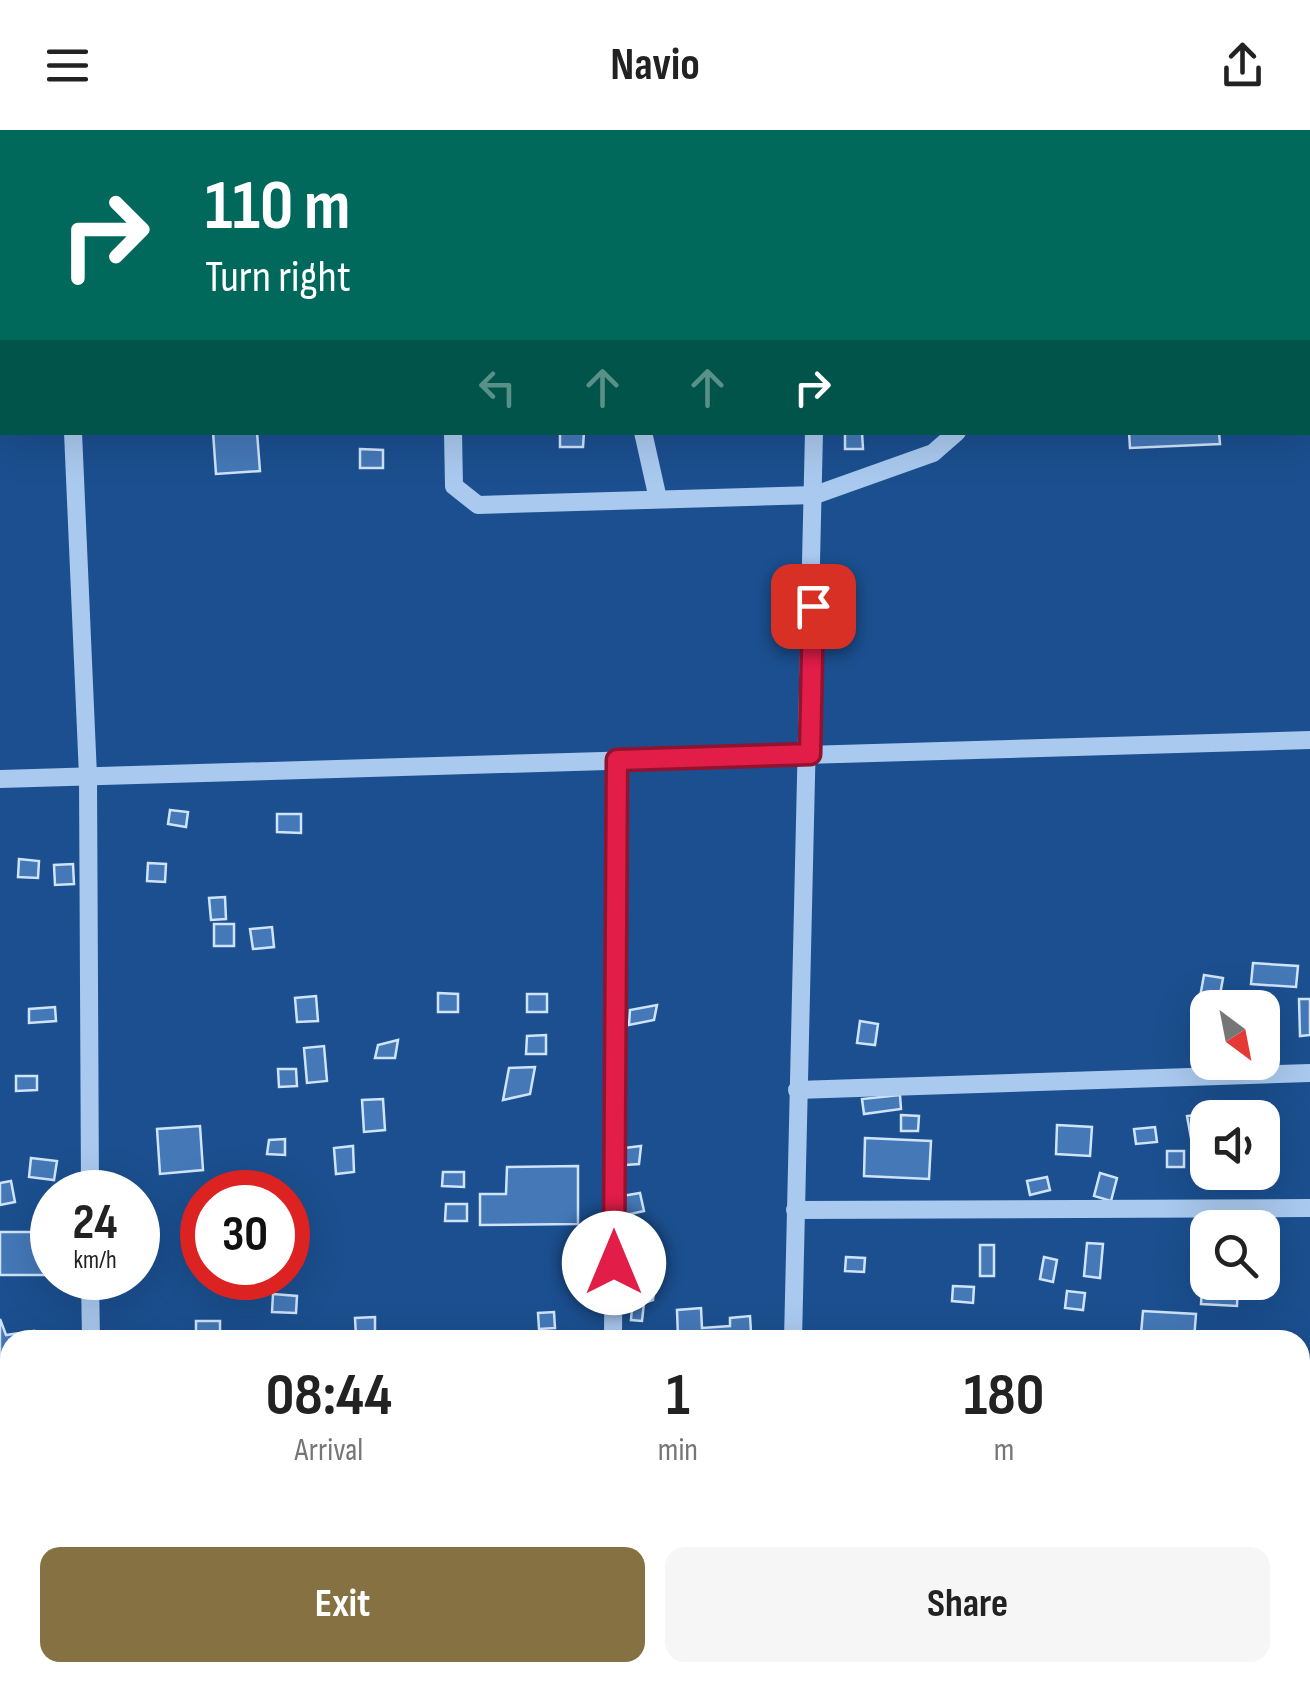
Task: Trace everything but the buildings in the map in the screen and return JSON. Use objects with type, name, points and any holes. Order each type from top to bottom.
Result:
[{"type":"street","points":[[73,435],[88,776],[90,1170]]},
{"type":"street","points":[[454,435],[454,486],[478,504],[815,495],[933,452],[953,435]]},
{"type":"street","points":[[644,435],[658,499]]},
{"type":"street","points":[[793,1330],[797,1090],[810,754],[814,435]]},
{"type":"street","points":[[0,779],[1310,740]]},
{"type":"street","points":[[614,1330],[617,760]]},
{"type":"street","points":[[797,1090],[1310,1073]]},
{"type":"street","points":[[795,1210],[1310,1208]]},
{"type":"street","points":[[90,1300],[90,1330]]},
{"type":"route","points":[[614,1263],[617,760],[810,754],[813,606]]}]
